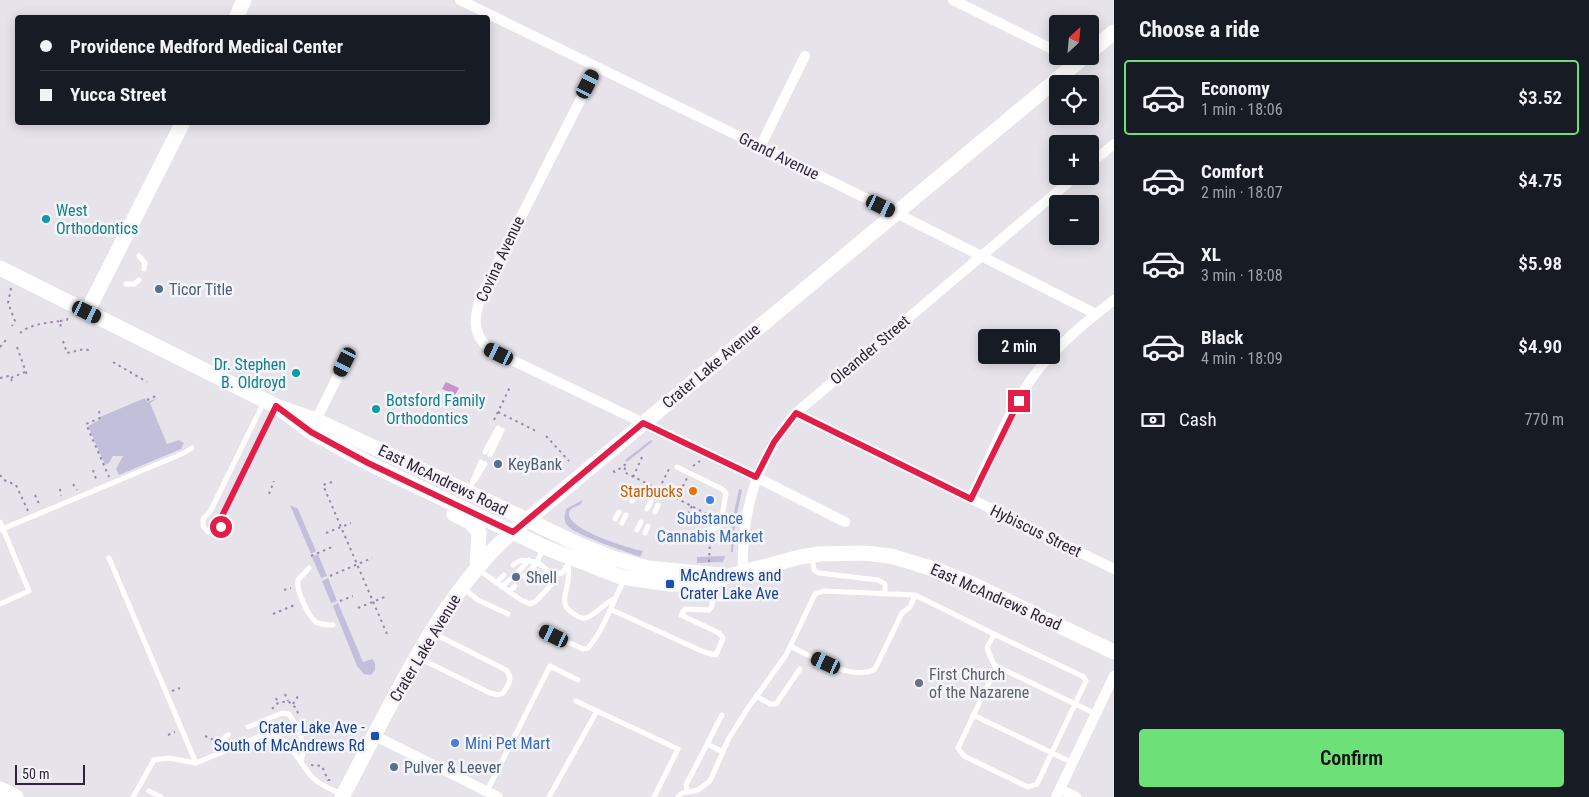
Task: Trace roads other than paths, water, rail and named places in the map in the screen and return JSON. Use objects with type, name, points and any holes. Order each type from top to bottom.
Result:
[{"type":"main road","points":[[237,15],[244,0]]},
{"type":"main road","points":[[1099,44],[1114,32]]},
{"type":"main road","name":"Crater Lake Avenue","points":[[343,796],[416,657],[431,632],[477,568],[526,520],[896,213],[1068,65]]},
{"type":"main road","points":[[87,312],[181,125]]},
{"type":"main road","name":"East McAndrews Road","points":[[0,268],[271,403],[316,420],[470,488],[526,520],[582,546],[632,565],[720,578]]},
{"type":"main road","name":"East McAndrews Road","points":[[271,403],[311,432],[368,463],[544,547],[570,562],[625,577],[670,584],[698,584],[812,556],[864,553],[891,556],[922,565],[970,583],[1114,652]]},
{"type":"main road","points":[[404,479],[439,507],[470,522],[476,527],[480,541],[477,568]]},
{"type":"main road","points":[[0,789],[16,797]]},
{"type":"street","name":"Grand Avenue","points":[[460,0],[896,213],[1096,314]]},
{"type":"street","points":[[954,0],[1049,48]]},
{"type":"street","points":[[760,146],[805,56]]},
{"type":"street","name":"Covina Avenue","points":[[597,66],[482,294],[476,313],[475,330],[478,337],[489,349],[756,477],[845,522]]},
{"type":"street","points":[[1099,156],[1114,144]]},
{"type":"street","name":"Oleander Street","points":[[743,573],[745,518],[756,477],[774,442],[796,413],[1065,185]]},
{"type":"street","points":[[971,499],[1027,385],[1053,353],[1114,300]]},
{"type":"street","points":[[316,420],[345,362]]},
{"type":"street","name":"Hybiscus Street","points":[[796,413],[1114,569]]},
{"type":"street","points":[[1076,797],[1058,793],[1114,676]]},
{"type":"street","points":[[374,736],[498,797]]},
{"type":"lane","points":[[139,256],[145,263],[144,269]]},
{"type":"lane","points":[[126,284],[134,284],[139,280]]},
{"type":"lane","points":[[271,403],[222,516],[221,527],[215,532],[208,532],[202,526],[203,519],[210,512],[271,403]]},
{"type":"lane","points":[[488,454],[500,429]]},
{"type":"lane","points":[[2,529],[184,454],[192,448]]},
{"type":"lane","points":[[470,488],[483,463]]},
{"type":"lane","points":[[677,467],[722,489],[726,493],[720,524],[710,531],[704,531]]},
{"type":"lane","points":[[625,498],[629,490]]},
{"type":"lane","points":[[632,501],[636,494]]},
{"type":"lane","points":[[647,509],[651,501]]},
{"type":"lane","points":[[654,512],[658,505]]},
{"type":"lane","points":[[615,519],[619,512]]},
{"type":"lane","points":[[622,523],[626,515]]},
{"type":"lane","points":[[0,522],[29,591],[0,604]]},
{"type":"lane","points":[[637,530],[640,522]]},
{"type":"lane","points":[[645,533],[648,526]]},
{"type":"lane","points":[[524,576],[537,562],[544,547]]},
{"type":"lane","points":[[812,556],[814,570],[819,573],[878,580],[885,584],[885,594]]},
{"type":"lane","points":[[109,558],[196,763]]},
{"type":"lane","points":[[513,565],[521,560],[529,560],[537,562],[553,575],[559,575],[570,562]]},
{"type":"lane","points":[[519,571],[529,560]]},
{"type":"lane","points":[[570,562],[570,576],[563,603],[566,609],[579,617],[586,618],[592,615],[605,602],[614,599]]},
{"type":"lane","points":[[309,568],[298,580],[299,590],[311,618],[319,623],[333,625]]},
{"type":"lane","points":[[477,568],[509,592],[530,604],[536,601],[552,584]]},
{"type":"lane","points":[[497,582],[504,575]]},
{"type":"lane","points":[[540,629],[583,649],[592,643],[612,610],[614,599],[625,577]]},
{"type":"lane","points":[[612,610],[704,652],[716,655],[723,638],[719,633],[681,615],[685,610],[709,610],[712,606],[712,599],[720,578]]},
{"type":"lane","points":[[502,587],[509,580]]},
{"type":"lane","points":[[509,592],[515,586]]},
{"type":"lane","points":[[462,587],[478,600],[508,614]]},
{"type":"lane","points":[[678,797],[687,792],[698,790],[710,781],[729,738],[756,696],[786,655],[815,594],[824,591],[915,596],[1084,677],[1086,681],[1076,704],[1037,784],[1028,787],[964,756],[958,748],[997,666]]},
{"type":"lane","points":[[790,646],[843,671],[870,672],[875,669],[902,613],[910,607],[915,596]]},
{"type":"lane","points":[[712,599],[756,598]]},
{"type":"lane","points":[[416,657],[490,693],[498,695],[504,693],[510,680],[510,674],[506,670],[431,632]]},
{"type":"lane","points":[[994,634],[987,648],[997,666],[1096,714]]},
{"type":"lane","points":[[487,792],[550,666],[578,680]]},
{"type":"lane","points":[[756,696],[770,704],[776,704],[800,669]]},
{"type":"lane","points":[[576,701],[678,749],[654,797]]},
{"type":"lane","points":[[550,797],[597,711]]},
{"type":"lane","points":[[248,727],[282,713],[288,714],[297,727]]},
{"type":"lane","points":[[973,714],[1073,763]]},
{"type":"lane","points":[[687,792],[686,785],[722,715]]},
{"type":"lane","points":[[300,734],[304,747],[301,763]]},
{"type":"lane","points":[[222,752],[220,742],[228,735]]},
{"type":"lane","points":[[133,797],[154,760],[169,758],[196,763],[260,736],[271,735],[290,746],[314,780],[343,796]]},
{"type":"lane","points":[[707,744],[723,752]]},
{"type":"lane","points":[[149,791],[162,797]]},
{"type":"place","name":"West Orthodontics","points":[[46,219]]},
{"type":"place","name":"Ticor Title","points":[[159,289]]},
{"type":"place","name":"Dr. Stephen B. Oldroyd","points":[[296,373]]},
{"type":"place","name":"Botsford Family Orthodontics","points":[[376,409]]},
{"type":"place","name":"KeyBank","points":[[498,464]]},
{"type":"place","name":"Starbucks","points":[[693,491]]},
{"type":"place","name":"Substance Cannabis Market","points":[[710,500]]},
{"type":"place","name":"Shell","points":[[516,577]]},
{"type":"place","name":"McAndrews and Crater Lake Ave","points":[[670,584]]},
{"type":"place","name":"First Church of the Nazarene","points":[[919,683]]},
{"type":"place","name":"Crater Lake Ave - South of McAndrews Rd","points":[[375,736]]},
{"type":"place","name":"Mini Pet Mart","points":[[455,743]]},
{"type":"place","name":"Pulver & Leever","points":[[394,767]]}]
